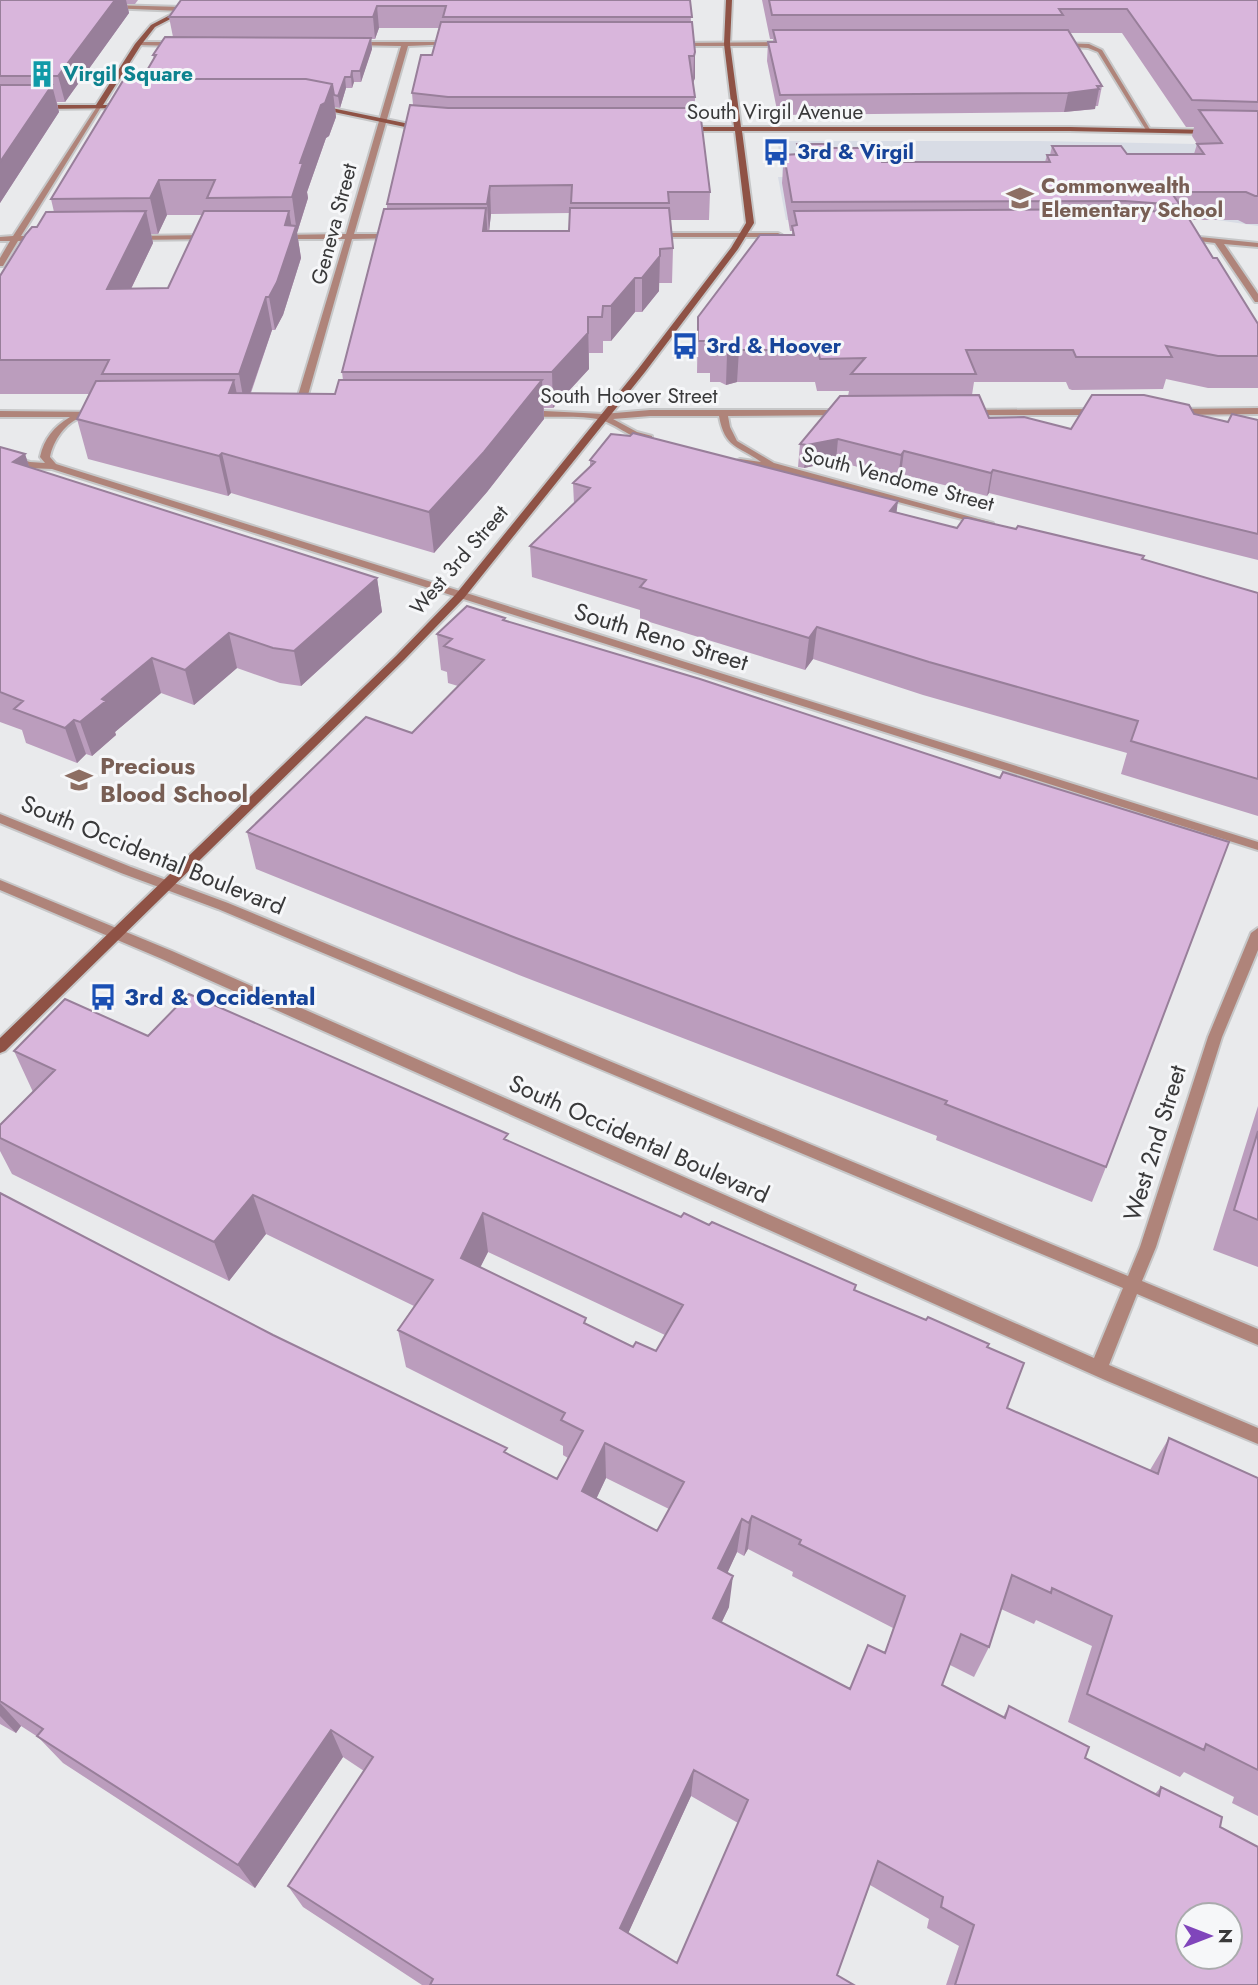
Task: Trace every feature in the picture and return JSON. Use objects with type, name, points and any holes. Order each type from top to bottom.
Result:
[{"type":"main road","points":[[98,107],[138,44],[153,26],[204,0]]},
{"type":"main road","name":"West 3rd Street","points":[[0,1047],[400,658],[460,596],[642,370],[743,235],[750,223],[727,44],[729,0]]},
{"type":"main road","points":[[27,107],[133,107]]},
{"type":"main road","points":[[312,107],[433,130]]},
{"type":"main road","name":"South Virgil Avenue","points":[[681,130],[1217,132]]},
{"type":"street","points":[[108,7],[182,9]]},
{"type":"street","points":[[138,44],[193,44]]},
{"type":"street","points":[[338,44],[458,44]]},
{"type":"street","name":"Geneva Street","points":[[297,414],[405,44]]},
{"type":"street","points":[[674,45],[799,44]]},
{"type":"street","points":[[1047,44],[1089,46],[1100,51],[1149,130]]},
{"type":"street","points":[[0,264],[98,107]]},
{"type":"street","points":[[641,235],[790,235]]},
{"type":"street","points":[[270,237],[408,236]]},
{"type":"street","points":[[1171,236],[1258,245]]},
{"type":"street","points":[[121,238],[216,237]]},
{"type":"street","points":[[0,239],[54,238]]},
{"type":"street","points":[[1218,241],[1258,300]]},
{"type":"street","points":[[1161,412],[1258,411]]},
{"type":"street","points":[[952,413],[1105,412]]},
{"type":"street","name":"South Hoover Street","points":[[514,413],[603,417],[650,413],[855,413]]},
{"type":"street","points":[[0,414],[107,414]]},
{"type":"street","points":[[53,466],[45,457],[47,445],[55,431],[80,414]]},
{"type":"street","points":[[284,414],[311,414]]},
{"type":"street","points":[[723,414],[725,432],[737,447],[771,465]]},
{"type":"street","points":[[603,417],[634,434],[661,441]]},
{"type":"street","name":"South Reno Street","points":[[0,456],[29,466],[53,466],[1258,846]]},
{"type":"street","points":[[728,458],[755,466],[771,465]]},
{"type":"street","name":"South Vendome Street","points":[[771,465],[995,525]]},
{"type":"street","name":"South Occidental Boulevard","points":[[0,818],[166,886],[223,906],[1258,1337]]},
{"type":"street","name":"South Occidental Boulevard","points":[[0,886],[216,976],[1258,1436]]},
{"type":"street","name":"West 2nd Street","points":[[1099,1368],[1134,1286],[1215,1037],[1258,933]]},
{"type":"shaded area","name":"Commonwealth Elementary School","points":[[786,141],[1038,141],[1250,145],[1258,155],[1258,226],[1210,219],[786,220],[778,177],[783,177],[778,145]]},
{"type":"building","points":[[0,0],[115,0],[58,76],[0,76]]},
{"type":"building","points":[[181,0],[690,0],[692,17],[443,17],[446,6],[377,6],[373,17],[169,17]]},
{"type":"building","points":[[769,0],[1258,0],[1258,102],[1192,100],[1127,9],[1059,9],[1063,15],[772,15]]},
{"type":"building","points":[[441,22],[692,22],[695,52],[694,56],[689,56],[695,97],[448,97],[412,93],[421,55],[432,55]]},
{"type":"building","points":[[773,30],[1068,30],[1102,86],[1097,86],[1099,89],[1068,93],[780,95],[768,42],[776,42]]},
{"type":"building","points":[[165,37],[371,38],[360,71],[352,71],[351,77],[345,77],[338,96],[334,95],[332,84],[306,79],[142,79]]},
{"type":"building","points":[[124,79],[306,79],[332,84],[325,103],[321,105],[300,163],[303,163],[292,197],[207,198],[215,180],[159,180],[150,198],[51,199]]},
{"type":"building","points":[[0,85],[52,85],[0,162]]},
{"type":"building","points":[[410,105],[448,108],[697,108],[701,119],[710,192],[668,192],[669,203],[571,203],[572,185],[490,186],[487,204],[387,204]]},
{"type":"building","points":[[1199,110],[1258,111],[1258,196],[1246,192],[1171,192],[1180,205],[1125,201],[792,202],[784,155],[799,154],[797,144],[830,144],[831,148],[878,148],[882,162],[1050,162],[1047,155],[1057,155],[1052,146],[1121,146],[1127,154],[1204,154],[1197,144],[1222,143]]},
{"type":"building","points":[[486,208],[483,231],[569,231],[570,208],[669,208],[673,248],[660,249],[660,256],[642,278],[635,278],[611,306],[603,306],[602,317],[588,317],[588,333],[552,372],[342,372],[384,209]]},
{"type":"building","points":[[1126,209],[1186,214],[1258,324],[1258,356],[1218,356],[1166,346],[1172,357],[1076,357],[1073,350],[966,350],[976,374],[851,374],[865,358],[820,359],[818,350],[739,350],[727,353],[712,350],[711,341],[698,341],[698,317],[760,235],[794,235],[792,226],[797,225],[794,211]]},
{"type":"building","points":[[146,211],[107,289],[168,288],[204,211],[289,211],[285,225],[296,226],[277,282],[269,297],[266,297],[239,374],[102,374],[109,360],[0,360],[0,276],[26,234],[32,227],[37,227],[46,212]]},
{"type":"building","points":[[234,380],[229,393],[335,394],[339,380],[542,380],[484,452],[429,512],[222,453],[219,456],[77,419],[96,381]]},
{"type":"building","points":[[979,395],[989,418],[1024,417],[1071,429],[1092,395],[1144,395],[1189,405],[1194,414],[1228,422],[1232,414],[1258,420],[1258,534],[904,451],[901,455],[838,439],[800,444],[840,396]]},
{"type":"building","points":[[633,433],[898,501],[890,511],[957,528],[964,518],[1016,529],[1018,526],[1144,556],[1142,559],[1258,593],[1258,779],[1131,741],[1138,721],[929,662],[817,627],[809,638],[640,587],[646,580],[530,546],[590,488],[573,483],[595,462],[590,460],[611,434],[630,436]]},
{"type":"building","points":[[0,447],[25,454],[13,462],[377,578],[294,651],[273,648],[229,633],[185,670],[152,658],[102,699],[106,701],[80,722],[74,720],[65,728],[14,709],[23,701],[0,692]]},
{"type":"building","points":[[467,606],[505,618],[503,620],[700,679],[1000,778],[1003,772],[1229,842],[1106,1167],[945,1104],[947,1101],[516,938],[247,832],[366,717],[412,733],[484,660],[444,646],[452,639],[437,634]]},
{"type":"building","points":[[189,994],[508,1134],[504,1139],[681,1217],[684,1213],[709,1225],[712,1222],[856,1285],[854,1290],[926,1320],[928,1317],[989,1344],[987,1347],[1024,1363],[1007,1408],[1158,1474],[1169,1438],[1258,1478],[1258,1770],[1206,1744],[1204,1750],[1087,1694],[1112,1616],[1052,1588],[1051,1593],[1012,1575],[989,1647],[961,1634],[942,1685],[1005,1718],[1009,1706],[1089,1747],[1085,1758],[1159,1796],[1161,1787],[1222,1817],[1220,1827],[1258,1847],[1258,1985],[955,1985],[974,1925],[941,1907],[943,1897],[878,1861],[837,1975],[854,1985],[430,1985],[433,1979],[288,1886],[373,1757],[331,1730],[238,1865],[37,1736],[43,1729],[0,1701],[0,1193],[273,1335],[507,1448],[504,1452],[557,1479],[583,1431],[561,1420],[565,1413],[398,1330],[433,1280],[253,1195],[214,1242],[0,1138],[0,1125],[55,1070],[14,1051],[65,999],[148,1036]],"holes":[[[483,1213],[683,1305],[656,1351],[636,1342],[633,1347],[584,1323],[586,1318],[461,1258]],[[605,1443],[684,1482],[657,1531],[582,1491]],[[752,1516],[801,1540],[799,1544],[905,1596],[885,1653],[868,1645],[850,1689],[713,1618],[733,1576],[718,1568],[742,1519],[749,1523]],[[694,1770],[748,1800],[677,1963],[620,1928]]]},
{"type":"building","points":[[1258,1131],[1258,1220],[1234,1210]]},
{"type":"place","name":"Virgil Square","points":[[42,74]]},
{"type":"place","name":"3rd & Virgil","points":[[776,152]]},
{"type":"place","name":"Commonwealth Elementary School","points":[[1020,198]]},
{"type":"place","name":"3rd & Hoover","points":[[685,346]]},
{"type":"place","name":"Precious Blood School","points":[[79,780]]},
{"type":"place","name":"3rd & Occidental","points":[[103,997]]}]
